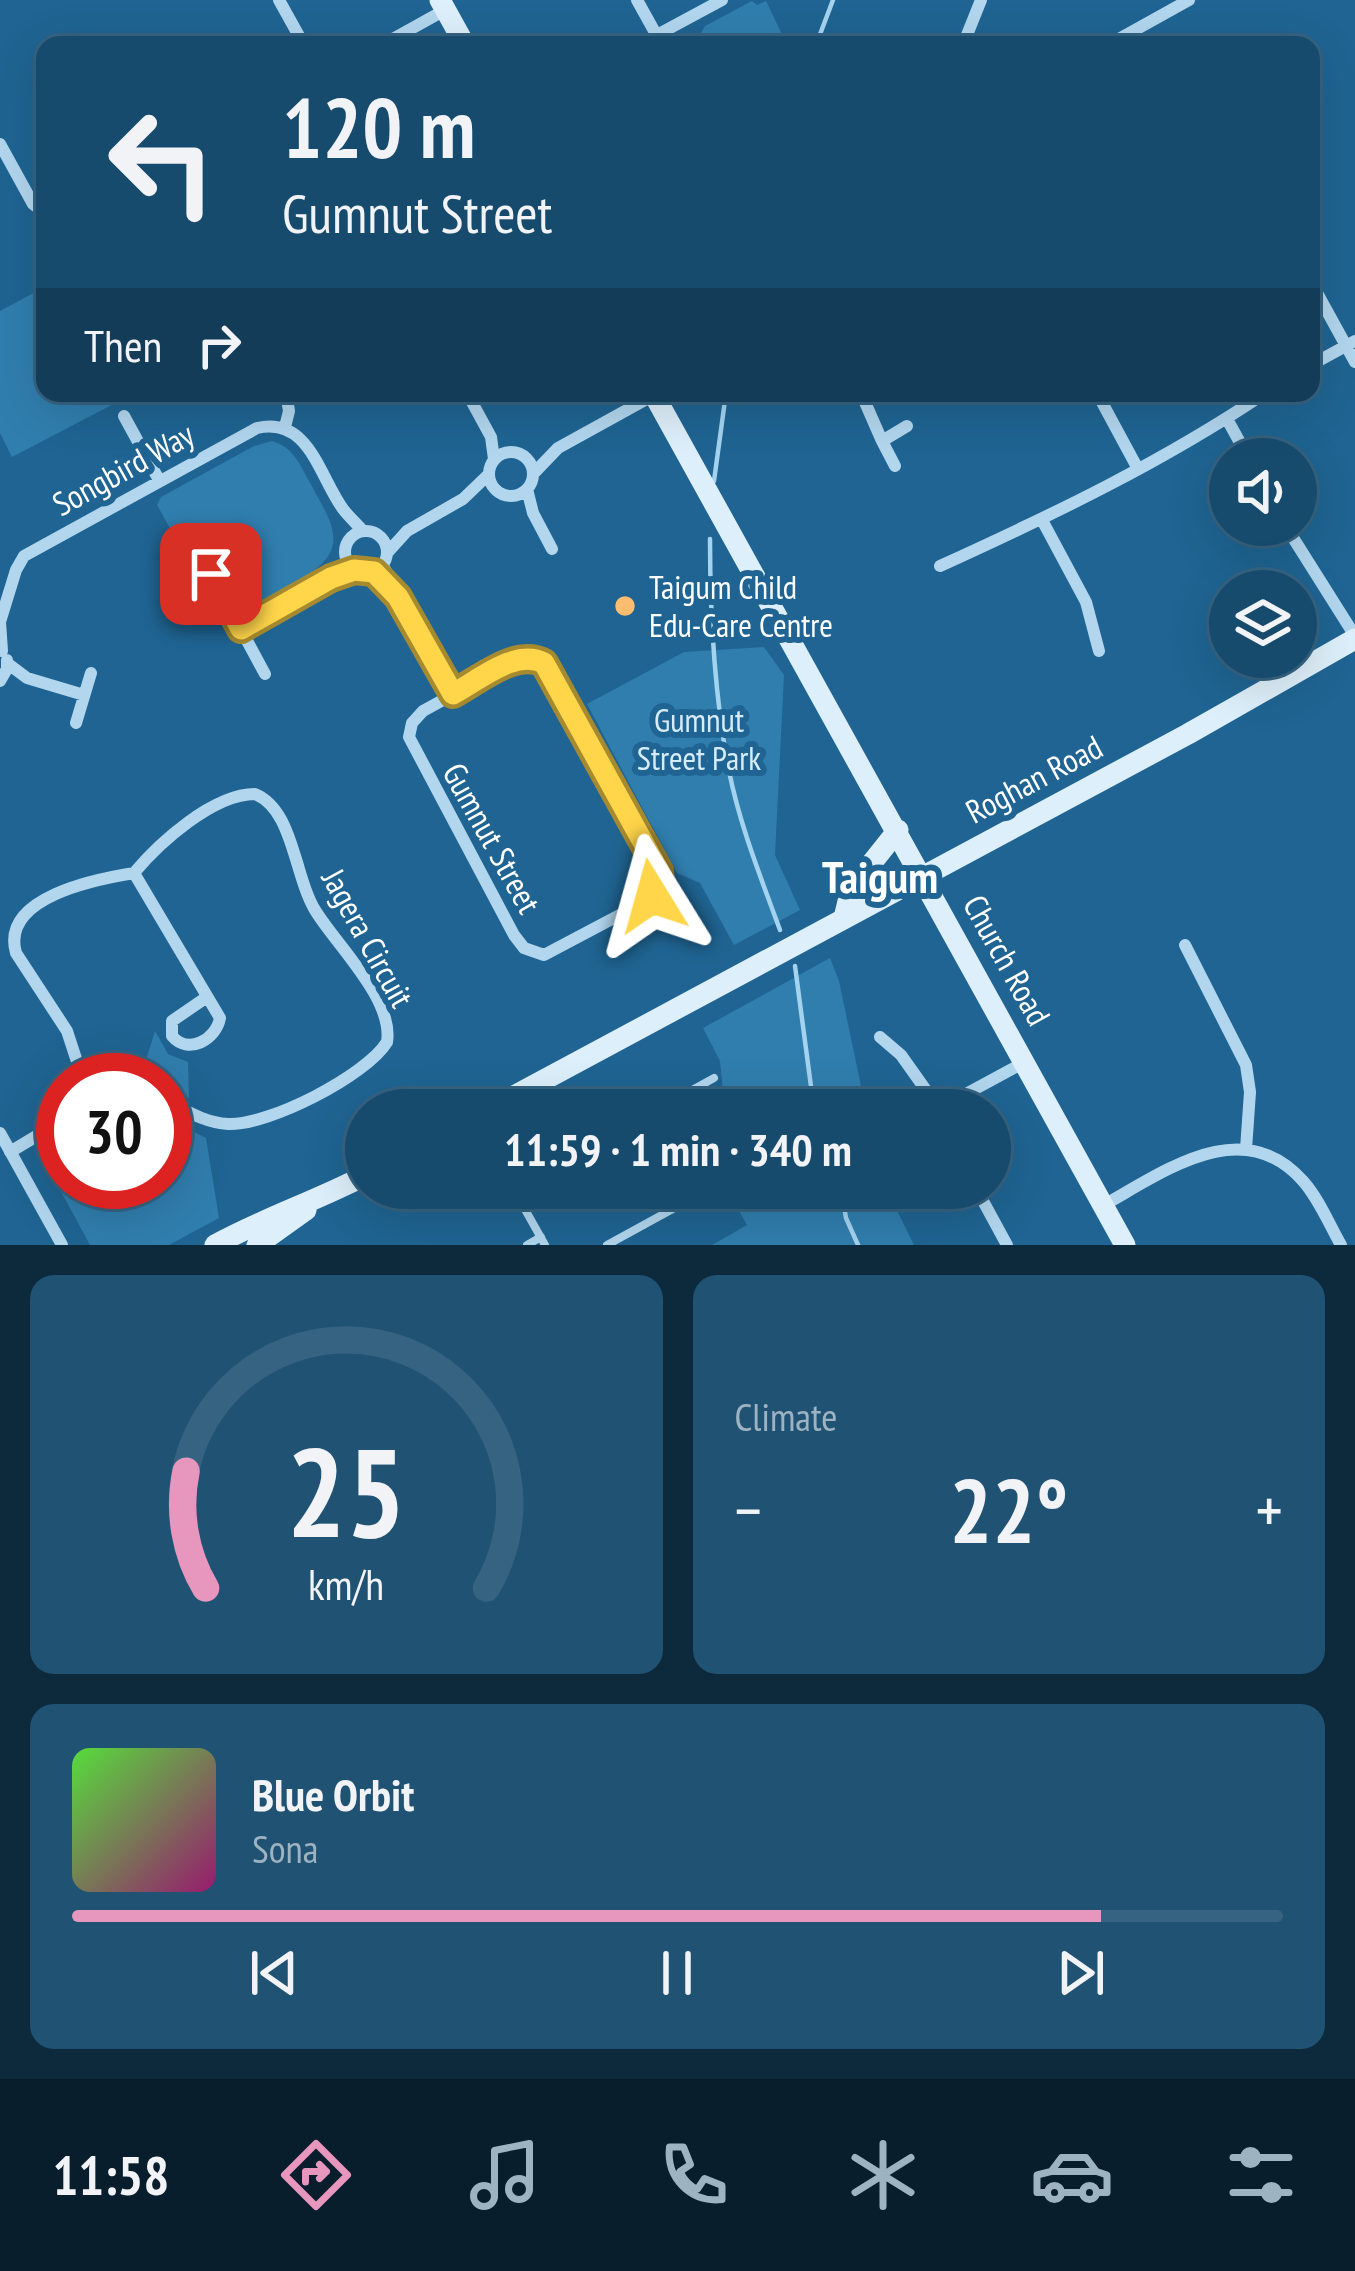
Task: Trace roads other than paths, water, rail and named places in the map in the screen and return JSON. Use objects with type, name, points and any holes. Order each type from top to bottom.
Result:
[{"type":"main road","points":[[443,5],[460,36]]},
{"type":"main road","name":"Church Road","points":[[658,402],[1126,1245]]},
{"type":"main road","name":"Roghan Road","points":[[527,1089],[1188,734],[1355,638]]},
{"type":"main road","points":[[844,918],[851,889],[898,830]]},
{"type":"main road","points":[[257,1245],[345,1186]]},
{"type":"main road","points":[[223,1243],[272,1215],[316,1202]]},
{"type":"street","points":[[279,0],[299,36]]},
{"type":"street","points":[[637,0],[658,36]]},
{"type":"street","points":[[666,36],[722,0]]},
{"type":"street","points":[[966,36],[981,0]]},
{"type":"street","points":[[1121,36],[1164,6],[1189,0]]},
{"type":"street","points":[[396,36],[443,5]]},
{"type":"street","points":[[0,144],[36,206]]},
{"type":"street","points":[[1320,296],[1351,343],[1355,362]]},
{"type":"street","points":[[1320,360],[1351,343]]},
{"type":"street","points":[[289,402],[285,427],[305,442],[357,535]]},
{"type":"street","points":[[472,402],[491,437],[508,452],[524,456],[558,448]]},
{"type":"street","points":[[521,492],[558,448],[640,402]]},
{"type":"street","points":[[865,402],[895,466]]},
{"type":"street","points":[[1102,402],[1138,470]]},
{"type":"street","points":[[940,566],[1138,470],[1252,402]]},
{"type":"street","points":[[124,416],[159,480]]},
{"type":"street","points":[[1227,419],[1237,438]]},
{"type":"street","points":[[881,441],[907,426]]},
{"type":"street","name":"Songbird Way","points":[[3,654],[0,622],[24,556],[256,428],[285,427]]},
{"type":"street","points":[[464,499],[489,474],[494,459],[491,437]]},
{"type":"street","points":[[494,459],[508,452]]},
{"type":"street","points":[[524,456],[533,473]]},
{"type":"street","points":[[489,474],[497,491]]},
{"type":"street","points":[[357,535],[406,531],[464,499],[497,491],[521,492]]},
{"type":"street","points":[[521,492],[552,549]]},
{"type":"street","points":[[1042,520],[1086,602],[1100,651]]},
{"type":"street","points":[[382,564],[406,531]]},
{"type":"street","points":[[350,564],[346,548],[357,535]]},
{"type":"street","points":[[380,536],[382,564],[391,586],[453,694]]},
{"type":"street","points":[[1298,546],[1355,638]]},
{"type":"street","points":[[241,629],[350,564],[382,564]]},
{"type":"street","points":[[211,574],[265,674]]},
{"type":"street","points":[[3,654],[27,678]]},
{"type":"street","points":[[3,654],[1,681],[27,678],[84,695]]},
{"type":"street","name":"Gumnut Street","points":[[533,657],[544,663],[659,871],[660,882],[652,896],[551,953],[538,955],[524,949],[410,743],[409,730],[418,716],[453,694],[520,658],[533,657]]},
{"type":"street","points":[[76,723],[91,673]]},
{"type":"street","name":"Jagera Circuit","points":[[134,873],[175,832],[242,795],[261,796],[274,808],[289,837],[311,904],[355,963],[388,1027],[382,1049],[362,1068],[258,1120],[221,1124],[192,1112]]},
{"type":"street","points":[[74,1053],[67,1031],[16,952],[12,933],[25,912],[70,888],[109,874],[134,873],[207,997]]},
{"type":"street","points":[[1185,945],[1246,1065],[1250,1092],[1246,1149]]},
{"type":"street","points":[[880,1037],[901,1055],[922,1089]]},
{"type":"street","points":[[977,1089],[1026,1062]]},
{"type":"street","points":[[0,1133],[62,1245]]},
{"type":"street","points":[[10,1152],[36,1136]]},
{"type":"street","points":[[1104,1205],[1202,1153],[1246,1149],[1281,1161],[1302,1179],[1341,1245]]},
{"type":"street","points":[[987,1209],[1007,1245]]},
{"type":"lane","points":[[694,1089],[714,1078]]},
{"type":"lane","points":[[525,1209],[543,1241],[526,1245]]},
{"type":"lane","points":[[607,1245],[673,1209]]},
{"type":"waterway","points":[[819,36],[833,0]]},
{"type":"waterway","points":[[714,481],[725,402]]},
{"type":"waterway","points":[[710,539],[714,655],[729,771],[780,930]]},
{"type":"waterway","points":[[795,966],[811,1089]]},
{"type":"waterway","points":[[844,1209],[858,1245]]},
{"type":"place","name":"Taigum Child Edu-Care Centre","points":[[625,606]]},
{"type":"district","name":"Taigum","points":[[880,877]]},
{"type":"park label","name":"Gumnut Street Park","points":[[699,739]]}]
